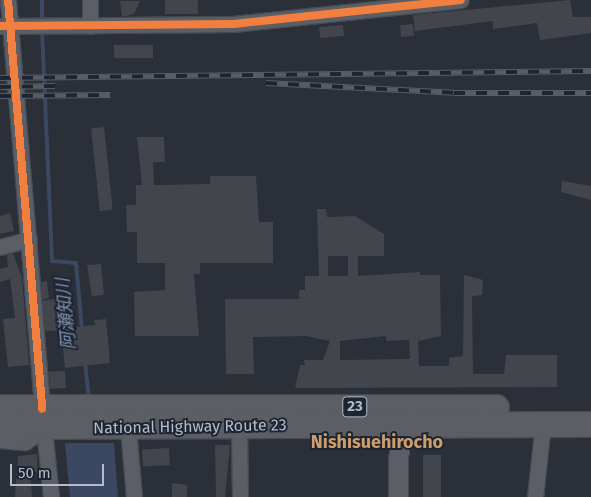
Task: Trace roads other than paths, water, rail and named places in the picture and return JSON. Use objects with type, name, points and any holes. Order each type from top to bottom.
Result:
[{"type":"highway","name":"National Highway Route 23","points":[[0,407],[45,423],[74,410],[123,418],[239,426],[591,406]]},
{"type":"highway","name":"National Highway Route 23","points":[[0,426],[123,418],[400,416],[591,424]]},
{"type":"street","points":[[8,0],[4,26],[26,173],[29,240],[51,497]]},
{"type":"street","points":[[86,26],[90,0]]},
{"type":"street","points":[[4,26],[233,24],[347,7],[461,0]]},
{"type":"street","points":[[0,247],[29,240]]},
{"type":"street","points":[[0,395],[17,397],[45,423]]},
{"type":"street","points":[[398,497],[400,416]]},
{"type":"street","points":[[123,418],[134,497]]},
{"type":"street","points":[[0,440],[25,442],[45,423]]},
{"type":"street","points":[[535,497],[543,423]]},
{"type":"street","points":[[239,426],[240,497]]},
{"type":"water","points":[[65,443],[114,443],[118,497],[70,497]]},
{"type":"waterway","name":"阿瀬知川","points":[[42,0],[42,23]]},
{"type":"waterway","name":"阿瀬知川","points":[[42,30],[52,261],[76,263],[82,330]]},
{"type":"waterway","name":"阿瀬知川","points":[[85,362],[89,400]]},
{"type":"railway","points":[[0,78],[591,71]]},
{"type":"railway","points":[[266,83],[454,93],[591,93]]},
{"type":"railway","points":[[0,87],[55,86]]},
{"type":"railway","points":[[0,96],[111,95]]},
{"type":"district","name":"Nishisuehirocho","points":[[377,442]]}]
